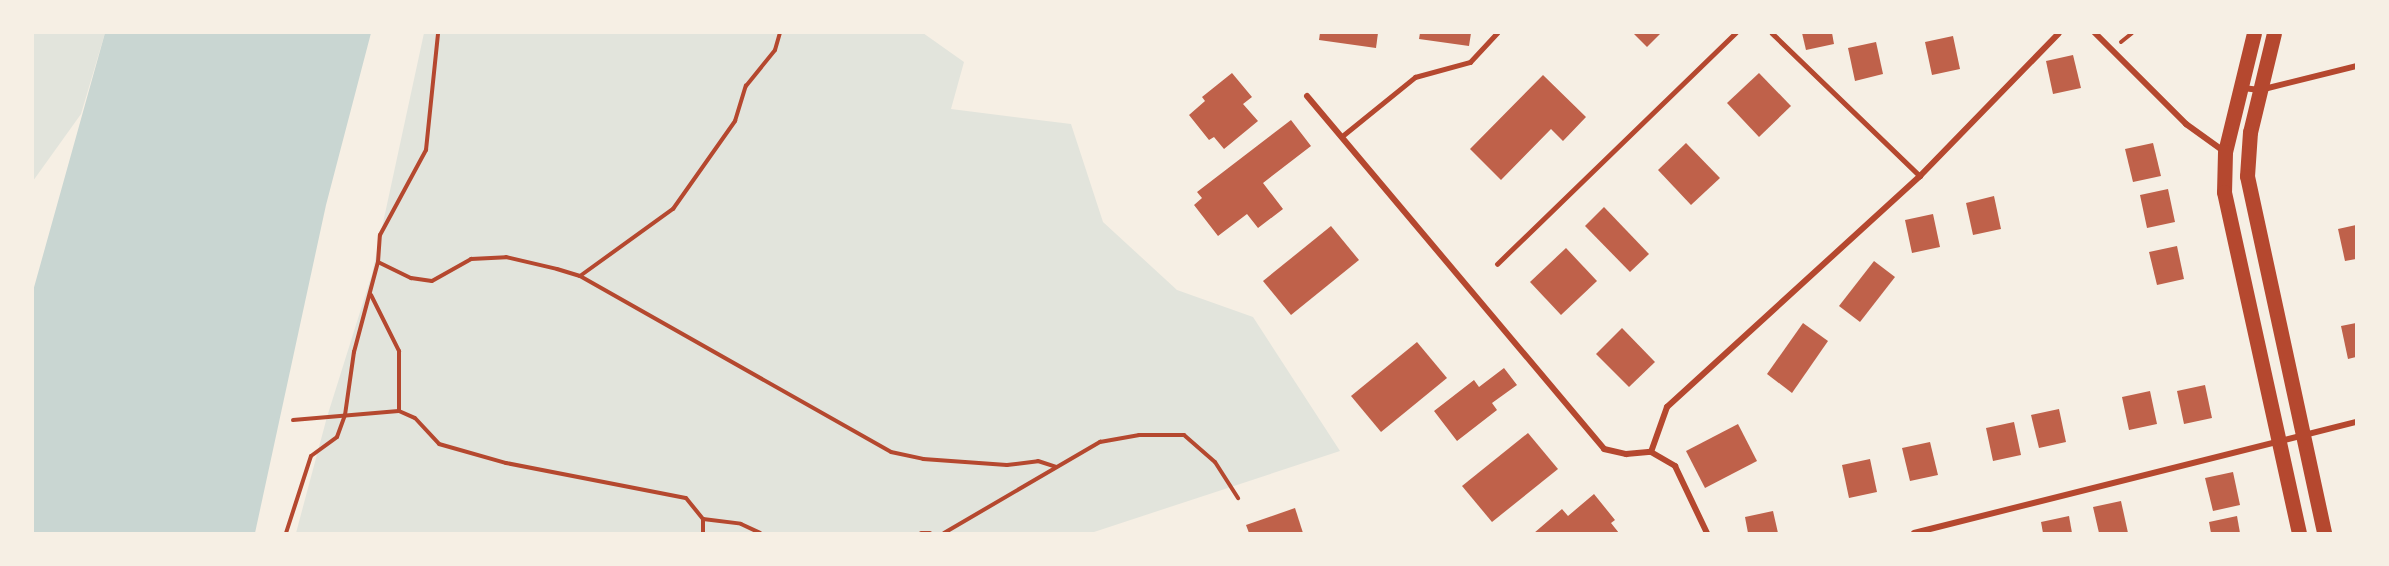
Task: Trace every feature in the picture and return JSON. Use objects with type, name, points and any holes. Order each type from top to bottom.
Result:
[{"type":"main road","points":[[2254,33],[2224,152],[2224,192],[2300,533]]},
{"type":"main road","points":[[2274,33],[2247,148],[2248,191],[2300,434],[2324,533]]},
{"type":"street","points":[[1651,452],[1667,407],[1920,176],[2059,33]]},
{"type":"street","points":[[2095,33],[2186,124],[2224,152]]},
{"type":"street","points":[[2239,87],[2260,90],[2356,66]]},
{"type":"street","points":[[1308,96],[1604,450],[1626,454],[1651,452],[1675,466],[1707,533]]},
{"type":"street","points":[[1914,533],[2278,439],[2356,422]]},
{"type":"lane","points":[[1341,137],[1415,77],[1470,62],[1497,33]]},
{"type":"lane","points":[[1497,264],[1735,33]]},
{"type":"lane","points":[[1773,33],[1920,176]]},
{"type":"path","points":[[286,533],[311,456],[337,437],[345,415],[354,352],[371,295],[378,262],[380,235],[426,150],[438,33]]},
{"type":"path","points":[[580,276],[673,208],[735,121],[746,86],[775,50],[780,33]]},
{"type":"path","points":[[2120,43],[2132,33]]},
{"type":"path","points":[[378,262],[411,278],[432,281],[471,259],[506,257],[580,276],[891,452],[923,459],[1007,465],[1038,461],[1056,467]]},
{"type":"path","points":[[371,295],[399,351],[399,411]]},
{"type":"path","points":[[294,420],[399,411],[415,418],[439,444],[506,463],[686,498],[703,519],[703,533]]},
{"type":"path","points":[[944,533],[1100,442],[1139,435],[1184,435],[1215,462],[1238,498]]},
{"type":"path","points":[[703,519],[741,524],[760,533]]},
{"type":"path","points":[[921,533],[930,533]]},
{"type":"shaded area","points":[[33,33],[105,33],[81,114],[33,181]]},
{"type":"shaded area","points":[[105,33],[371,33],[326,205],[255,533],[33,533],[33,291]]},
{"type":"shaded area","points":[[424,33],[923,33],[964,62],[951,109],[1071,124],[1103,222],[1177,290],[1253,317],[1340,451],[1091,533],[296,533],[327,417],[372,274]]},
{"type":"building","points":[[1320,33],[1378,33],[1376,48],[1319,40]]},
{"type":"building","points":[[1420,33],[1471,33],[1469,46],[1419,39]]},
{"type":"building","points":[[1633,33],[1661,33],[1647,47]]},
{"type":"building","points":[[1802,33],[1832,33],[1834,44],[1806,50]]},
{"type":"building","points":[[1953,36],[1960,69],[1932,75],[1925,42]]},
{"type":"building","points":[[1876,42],[1883,74],[1855,81],[1848,48]]},
{"type":"building","points":[[2073,55],[2081,88],[2053,94],[2046,61]]},
{"type":"building","points":[[1232,73],[1252,97],[1243,104],[1258,121],[1224,149],[1214,137],[1209,140],[1189,115],[1205,101],[1202,97]]},
{"type":"building","points":[[1759,73],[1791,106],[1759,137],[1727,103]]},
{"type":"building","points":[[1543,75],[1586,117],[1563,141],[1551,129],[1501,180],[1470,149]]},
{"type":"building","points":[[1291,120],[1311,146],[1263,183],[1283,209],[1258,228],[1247,214],[1218,236],[1194,205],[1202,198],[1197,192]]},
{"type":"building","points":[[1686,143],[1720,178],[1691,205],[1658,170]]},
{"type":"building","points":[[2153,143],[2161,176],[2133,182],[2125,149]]},
{"type":"building","points":[[2168,189],[2175,222],[2147,228],[2140,195]]},
{"type":"building","points":[[1994,196],[2001,229],[1973,235],[1966,203]]},
{"type":"building","points":[[1604,207],[1649,254],[1630,272],[1585,226]]},
{"type":"building","points":[[1933,214],[1940,247],[1912,253],[1905,220]]},
{"type":"building","points":[[2356,225],[2356,259],[2345,261],[2338,229]]},
{"type":"building","points":[[1331,226],[1359,260],[1291,315],[1263,281]]},
{"type":"building","points":[[2177,246],[2184,279],[2157,285],[2149,252]]},
{"type":"building","points":[[1566,248],[1597,281],[1561,315],[1530,282]]},
{"type":"building","points":[[1874,261],[1895,277],[1860,322],[1839,306]]},
{"type":"building","points":[[1803,323],[1828,341],[1792,393],[1767,374]]},
{"type":"building","points":[[2356,323],[2356,357],[2348,359],[2341,326]]},
{"type":"building","points":[[1622,328],[1655,362],[1629,387],[1596,354]]},
{"type":"building","points":[[1417,342],[1447,378],[1381,432],[1351,396]]},
{"type":"building","points":[[1504,368],[1517,385],[1492,403],[1497,410],[1457,441],[1434,411],[1474,380],[1479,387]]},
{"type":"building","points":[[2205,385],[2212,418],[2184,424],[2177,391]]},
{"type":"building","points":[[2150,391],[2157,424],[2129,430],[2122,397]]},
{"type":"building","points":[[2059,409],[2066,442],[2039,448],[2031,415]]},
{"type":"building","points":[[2014,422],[2021,455],[1993,461],[1986,428]]},
{"type":"building","points":[[1738,424],[1757,461],[1705,488],[1686,451]]},
{"type":"building","points":[[1528,433],[1558,469],[1492,522],[1462,486]]},
{"type":"building","points":[[1930,442],[1938,475],[1910,481],[1902,448]]},
{"type":"building","points":[[1870,459],[1877,492],[1849,498],[1842,465]]},
{"type":"building","points":[[2233,472],[2240,505],[2213,511],[2205,478]]},
{"type":"building","points":[[1594,494],[1615,520],[1611,523],[1619,533],[1534,533],[1562,509],[1568,516]]},
{"type":"building","points":[[2121,501],[2128,533],[2099,533],[2093,507]]},
{"type":"building","points":[[1295,508],[1303,533],[1249,533],[1246,525]]},
{"type":"building","points":[[1773,511],[1778,533],[1748,533],[1745,517]]},
{"type":"building","points":[[2069,516],[2072,533],[2043,533],[2041,522]]},
{"type":"building","points":[[2237,516],[2240,533],[2211,533],[2209,522]]}]
